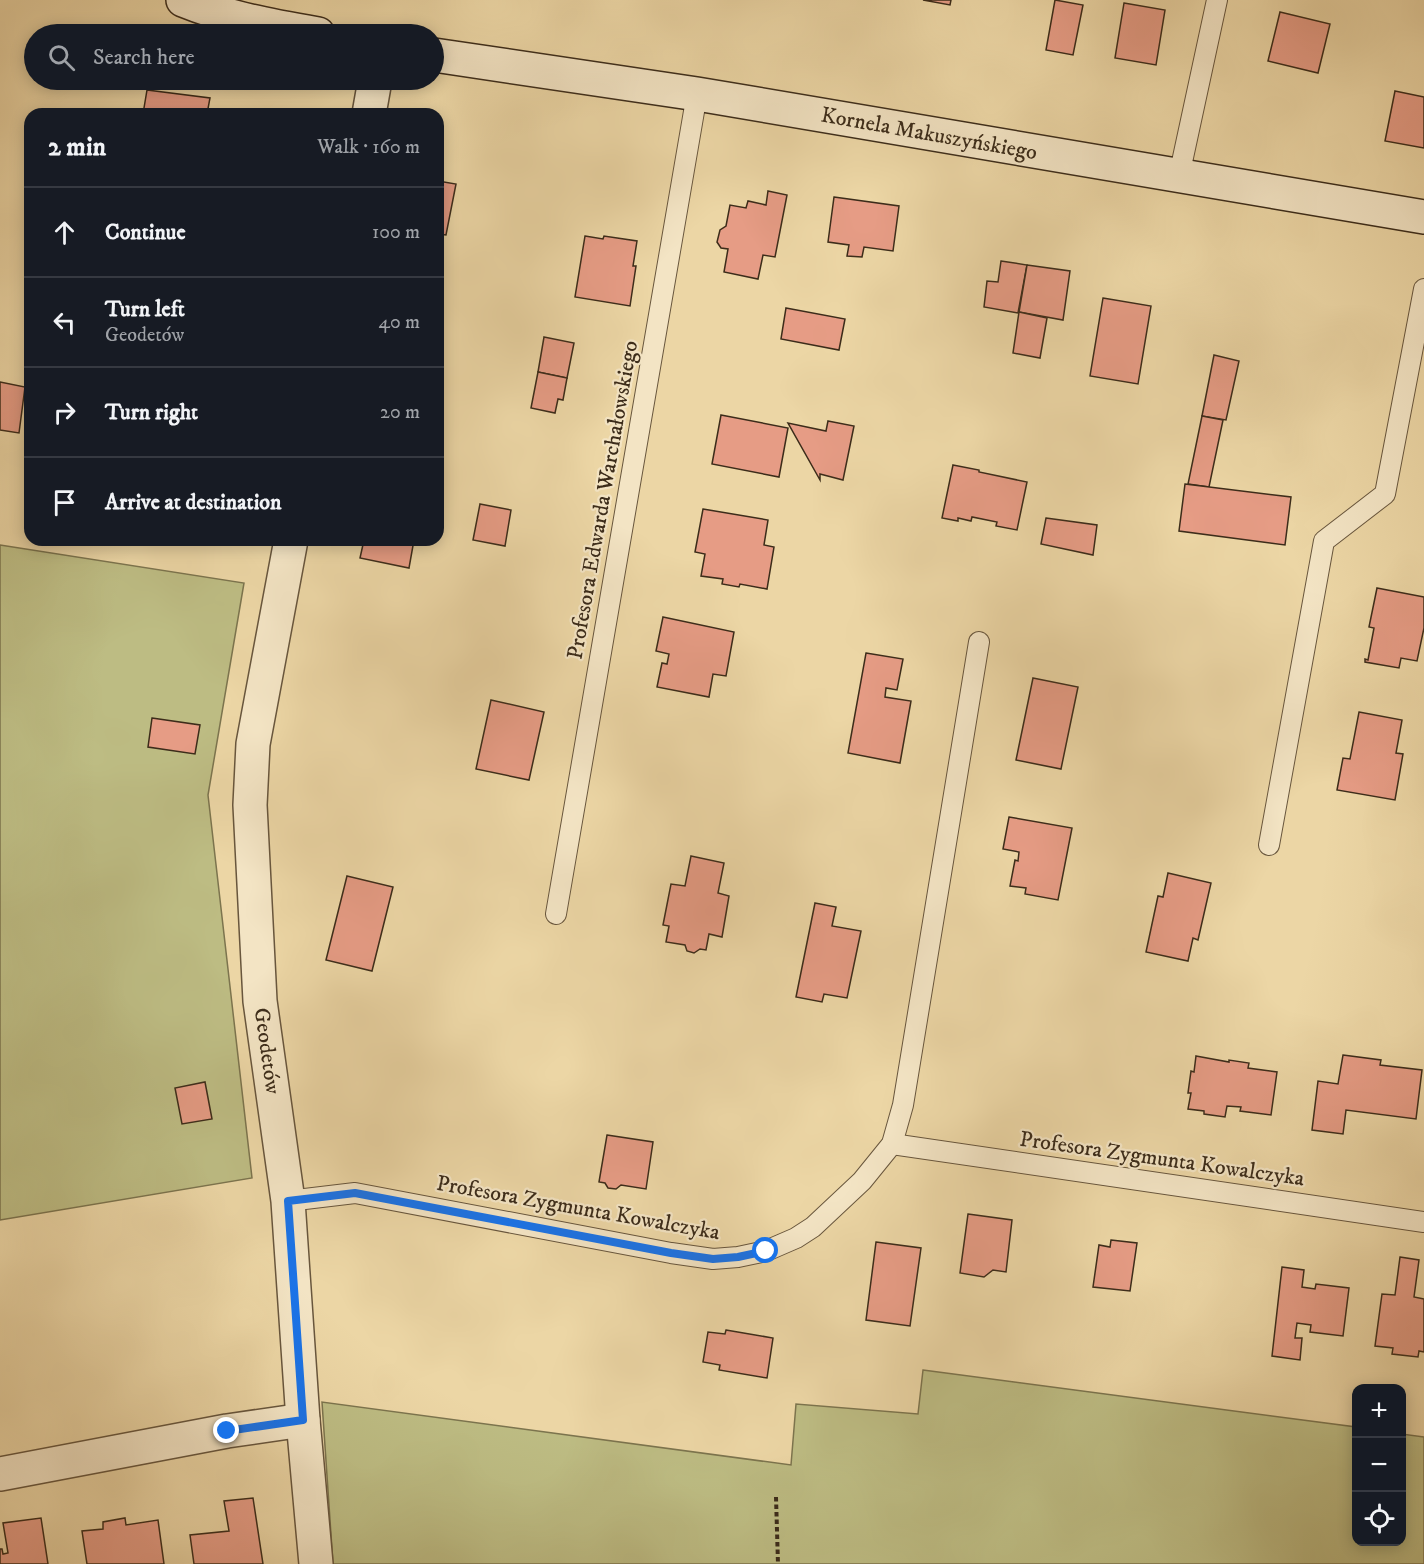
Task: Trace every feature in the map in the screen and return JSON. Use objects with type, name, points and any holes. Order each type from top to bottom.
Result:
[{"type":"street","points":[[183,0],[204,9],[265,24]]},
{"type":"street","name":"Kornela Makuszyńskiego","points":[[444,56],[697,94],[1424,217]]},
{"type":"street","points":[[370,108],[373,90]]},
{"type":"street","name":"Geodetów","points":[[290,546],[253,744],[250,805],[261,1002],[288,1201],[303,1420],[316,1564]]},
{"type":"street","points":[[0,1474],[227,1431],[303,1420]]},
{"type":"lane","points":[[1179,176],[1217,0]]},
{"type":"lane","name":"Profesora Edwarda Warchałowskiego","points":[[556,914],[697,94]]},
{"type":"lane","points":[[1269,845],[1324,541],[1385,494],[1424,289]]},
{"type":"lane","name":"Profesora Zygmunta Kowalczyka","points":[[288,1201],[355,1193],[713,1259],[766,1251],[796,1238],[813,1227],[862,1181],[892,1144],[903,1104],[979,642]]},
{"type":"lane","name":"Profesora Zygmunta Kowalczyka","points":[[892,1144],[1424,1222]]},
{"type":"path","points":[[776,1497],[778,1564]]},
{"type":"shaded area","points":[[0,545],[244,583],[208,795],[252,1178],[0,1220]]},
{"type":"shaded area","points":[[923,1370],[1352,1426],[1352,1546],[1406,1546],[1406,1435],[1424,1437],[1424,1564],[333,1564],[322,1402],[791,1465],[796,1404],[918,1414]]},
{"type":"building","points":[[923,0],[951,0],[950,5]]},
{"type":"building","points":[[1055,0],[1083,5],[1073,55],[1046,50]]},
{"type":"building","points":[[1124,3],[1165,10],[1156,65],[1115,58]]},
{"type":"building","points":[[1280,12],[1330,24],[1318,73],[1268,61]]},
{"type":"building","points":[[147,90],[210,98],[208,108],[144,108]]},
{"type":"building","points":[[1395,91],[1424,97],[1424,148],[1385,141]]},
{"type":"building","points":[[444,182],[456,184],[446,235],[444,235]]},
{"type":"building","points":[[768,191],[787,195],[775,257],[763,255],[758,279],[724,272],[728,249],[721,248],[717,242],[720,230],[726,226],[730,205],[746,208],[748,201],[766,205]]},
{"type":"building","points":[[834,197],[899,206],[893,251],[864,247],[862,257],[847,256],[849,245],[828,242]]},
{"type":"building","points":[[585,236],[603,239],[604,236],[637,241],[630,306],[575,297]]},
{"type":"building","points":[[1001,261],[1027,265],[1018,313],[984,307],[987,281],[998,282]]},
{"type":"building","points":[[1027,265],[1070,271],[1063,320],[1019,312]]},
{"type":"building","points":[[1103,298],[1151,306],[1138,384],[1090,376]]},
{"type":"building","points":[[786,308],[845,319],[839,350],[781,339]]},
{"type":"building","points":[[1019,312],[1047,318],[1040,358],[1013,353]]},
{"type":"building","points":[[544,337],[574,343],[567,378],[538,372]]},
{"type":"building","points":[[1214,355],[1239,361],[1226,420],[1202,416]]},
{"type":"building","points":[[538,372],[567,378],[563,400],[558,399],[555,413],[531,408]]},
{"type":"building","points":[[0,382],[24,387],[19,433],[0,430]]},
{"type":"building","points":[[721,415],[788,428],[779,477],[712,464]]},
{"type":"building","points":[[1202,416],[1223,420],[1209,487],[1188,484]]},
{"type":"building","points":[[828,421],[854,426],[843,480],[820,474],[820,480],[788,423],[826,431]]},
{"type":"building","points":[[953,465],[1027,482],[1017,530],[996,526],[997,522],[972,517],[971,521],[942,518]]},
{"type":"building","points":[[1185,484],[1291,497],[1285,545],[1179,531]]},
{"type":"building","points":[[480,504],[511,510],[505,546],[473,540]]},
{"type":"building","points":[[703,509],[768,520],[764,545],[774,547],[767,589],[740,584],[739,587],[722,584],[723,579],[701,576],[705,554],[695,552]]},
{"type":"building","points":[[1046,518],[1097,525],[1093,555],[1041,544]]},
{"type":"building","points":[[363,546],[413,546],[409,568],[360,558]]},
{"type":"building","points":[[1377,588],[1424,597],[1424,628],[1417,661],[1401,658],[1399,668],[1365,662],[1365,659],[1368,660],[1374,628],[1369,627]]},
{"type":"building","points":[[663,617],[734,632],[726,676],[713,674],[709,697],[657,687],[662,663],[667,664],[669,654],[656,651]]},
{"type":"building","points":[[866,653],[903,659],[897,690],[886,688],[885,697],[911,701],[900,763],[848,753]]},
{"type":"building","points":[[1033,678],[1078,687],[1061,769],[1016,760]]},
{"type":"building","points":[[491,700],[544,712],[529,780],[476,769]]},
{"type":"building","points":[[1359,712],[1402,720],[1396,753],[1403,754],[1395,800],[1337,790],[1343,758],[1350,759]]},
{"type":"building","points":[[152,718],[200,725],[195,754],[148,747]]},
{"type":"building","points":[[1009,817],[1072,828],[1058,900],[1025,894],[1026,888],[1010,886],[1015,860],[1018,861],[1019,852],[1003,849]]},
{"type":"building","points":[[691,856],[724,863],[718,893],[729,896],[722,937],[709,934],[706,950],[700,949],[694,953],[687,951],[685,945],[666,942],[669,926],[663,925],[671,884],[685,886]]},
{"type":"building","points":[[1168,873],[1211,883],[1198,940],[1193,938],[1188,961],[1146,952],[1158,896],[1163,897]]},
{"type":"building","points":[[347,876],[393,887],[372,971],[326,960]]},
{"type":"building","points":[[815,903],[836,907],[832,926],[861,931],[847,998],[824,994],[822,1002],[796,997]]},
{"type":"building","points":[[1343,1055],[1381,1060],[1380,1065],[1422,1070],[1416,1119],[1346,1110],[1343,1134],[1312,1130],[1318,1081],[1338,1084]]},
{"type":"building","points":[[1196,1056],[1249,1063],[1248,1068],[1277,1072],[1271,1115],[1240,1111],[1241,1107],[1227,1106],[1225,1117],[1188,1109],[1191,1071],[1194,1072]]},
{"type":"building","points":[[205,1082],[212,1119],[182,1124],[175,1088]]},
{"type":"building","points":[[607,1135],[653,1142],[646,1189],[621,1185],[616,1189],[608,1188],[605,1183],[599,1182]]},
{"type":"building","points":[[968,1214],[1012,1220],[1006,1272],[993,1270],[984,1277],[960,1273]]},
{"type":"building","points":[[1111,1240],[1137,1243],[1130,1291],[1093,1287],[1099,1245],[1110,1247]]},
{"type":"building","points":[[876,1242],[921,1248],[910,1326],[866,1320]]},
{"type":"building","points":[[1400,1257],[1419,1260],[1414,1297],[1424,1299],[1424,1352],[1419,1351],[1418,1357],[1392,1354],[1393,1348],[1375,1346],[1382,1294],[1395,1295]]},
{"type":"building","points":[[1282,1267],[1304,1270],[1302,1287],[1315,1289],[1316,1284],[1349,1288],[1343,1336],[1310,1332],[1311,1325],[1297,1323],[1295,1338],[1302,1338],[1300,1360],[1272,1356]]},
{"type":"building","points":[[726,1330],[773,1338],[767,1378],[719,1370],[720,1365],[703,1362],[708,1332],[725,1334]]},
{"type":"building","points":[[253,1498],[263,1564],[194,1564],[190,1535],[229,1531],[224,1501]]},
{"type":"building","points":[[41,1518],[48,1564],[0,1564],[0,1549],[3,1554],[8,1553],[3,1523]]},
{"type":"building","points":[[125,1518],[126,1525],[158,1520],[164,1564],[87,1564],[82,1531],[103,1529],[103,1522]]},
{"type":"route","points":[[227,1431],[303,1420],[288,1201],[355,1193],[713,1259],[766,1251]]}]
